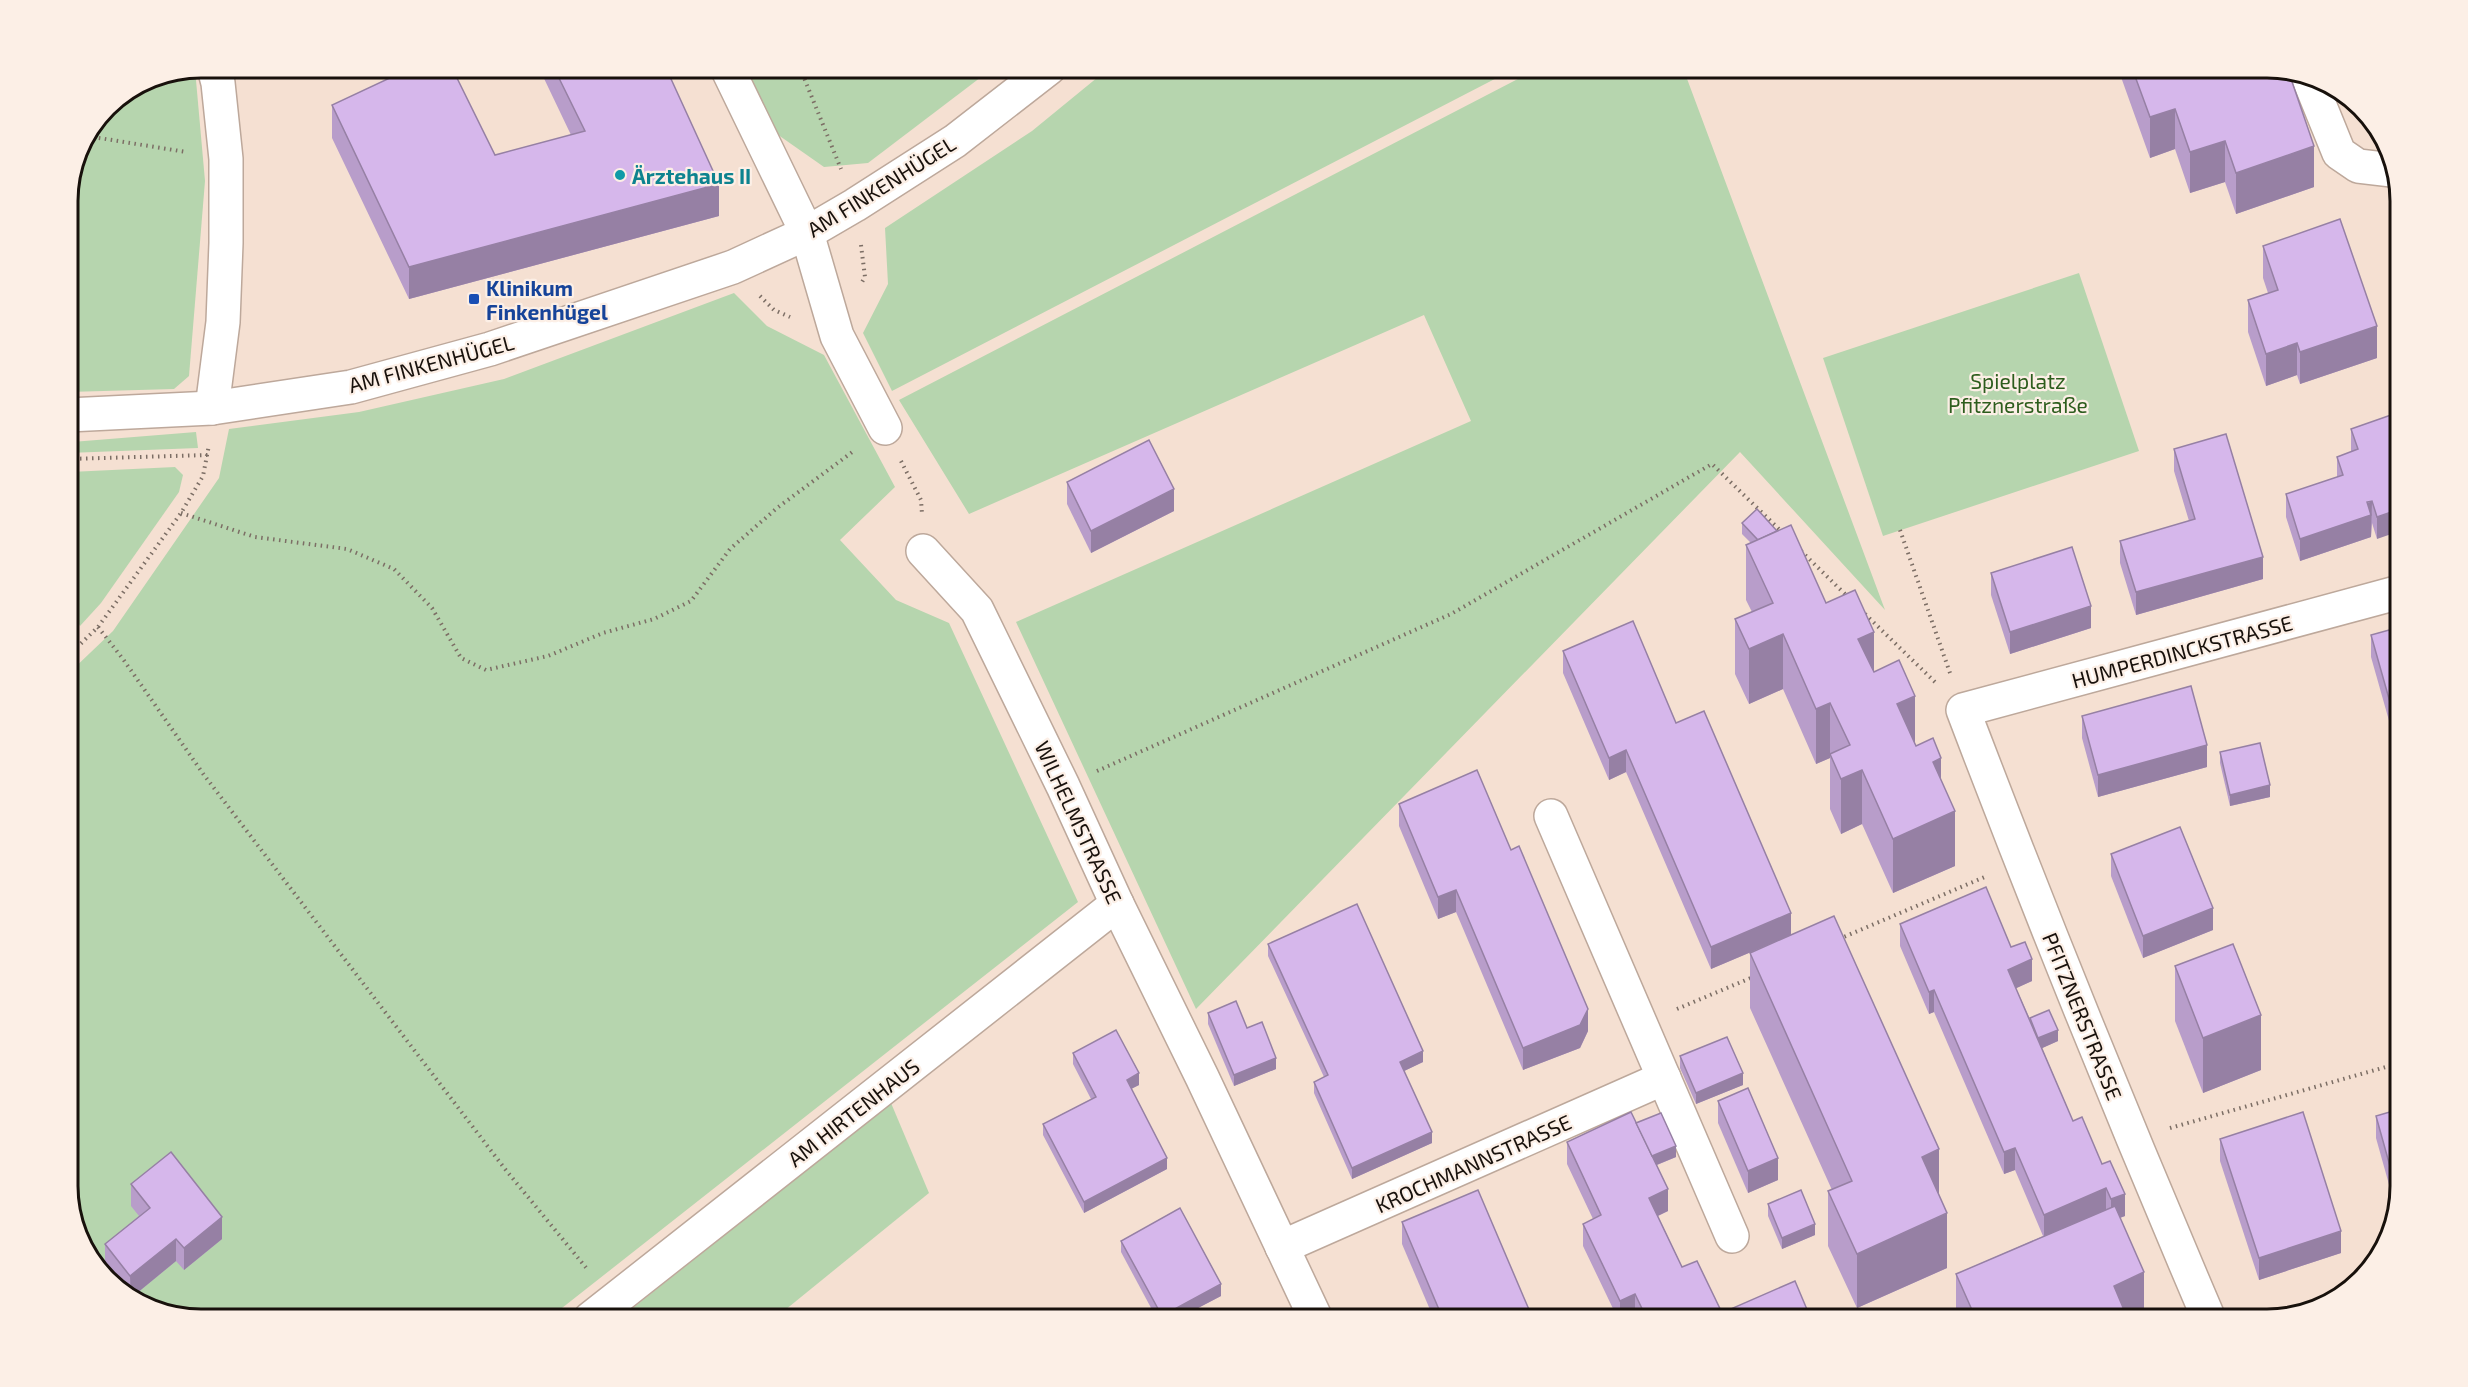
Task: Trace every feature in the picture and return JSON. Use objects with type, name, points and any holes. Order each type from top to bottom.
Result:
[{"type":"street","points":[[212,408],[223,322],[226,243],[226,159],[217,78]]},
{"type":"street","points":[[732,78],[807,233],[837,336],[885,428]]},
{"type":"street","name":"AM FINKENHÜGEL","points":[[78,415],[212,408],[351,387],[478,353],[733,267],[807,233],[855,205],[955,141],[1036,78]]},
{"type":"street","points":[[2312,86],[2339,153],[2358,166],[2385,169]]},
{"type":"street","name":"WILHELMSTRASSE","points":[[924,551],[977,610],[1064,786],[1117,904],[1202,1077],[1311,1309]]},
{"type":"street","name":"HUMPERDINCKSTRASSE","points":[[1963,710],[2390,595]]},
{"type":"street","name":"PFITZNERSTRASSE","points":[[1963,710],[2131,1138],[2204,1309]]},
{"type":"street","points":[[1551,816],[1732,1236]]},
{"type":"street","name":"AM HIRTENHAUS","points":[[603,1309],[1117,904]]},
{"type":"street","name":"KROCHMANNSTRASSE","points":[[1282,1247],[1664,1078]]},
{"type":"path","points":[[804,78],[855,205]]},
{"type":"path","points":[[96,138],[226,159]]},
{"type":"path","points":[[733,267],[774,310],[837,336]]},
{"type":"path","points":[[78,646],[98,627],[181,513],[203,476],[208,455],[212,408]]},
{"type":"path","points":[[181,513],[255,537],[347,549],[394,569],[432,608],[461,658],[486,670],[548,656],[603,633],[654,619],[691,601],[730,549],[777,508],[885,428],[921,500],[924,551]]},
{"type":"path","points":[[78,459],[208,455]]},
{"type":"path","points":[[1064,786],[1451,614],[1712,464],[1788,538]]},
{"type":"path","points":[[1900,530],[1963,710]]},
{"type":"path","points":[[1796,546],[1854,603]]},
{"type":"path","points":[[1863,612],[1963,710]]},
{"type":"path","points":[[98,627],[204,775],[498,1159],[601,1309]]},
{"type":"path","points":[[1836,941],[2021,862]]},
{"type":"path","points":[[1641,1025],[1760,973]]},
{"type":"path","points":[[2131,1138],[2390,1066]]},
{"type":"green space","points":[[196,78],[205,181],[189,376],[174,389],[78,392],[78,193],[87,154],[103,126],[120,109],[154,87],[177,80]]},
{"type":"green space","points":[[748,78],[980,78],[868,163],[824,167],[774,132]]},
{"type":"green space","points":[[1097,78],[1497,78],[892,391],[863,333],[888,284],[885,228],[1032,131]]},
{"type":"green space","points":[[1520,78],[1687,78],[1885,610],[1740,452],[1196,1009],[1016,622],[1471,421],[1424,315],[969,514],[899,400]]},
{"type":"green space","name":"Spielplatz Pfitznerstraße","points":[[2079,273],[2139,451],[1883,536],[1823,358]]},
{"type":"green space","points":[[734,293],[767,326],[824,355],[895,487],[840,540],[896,600],[949,623],[1078,902],[561,1309],[201,1309],[169,1305],[154,1300],[126,1284],[103,1261],[85,1225],[78,1194],[78,664],[113,631],[219,478],[229,429],[359,412],[504,379]]},
{"type":"green space","points":[[196,432],[198,448],[78,453],[78,442]]},
{"type":"green space","points":[[175,467],[183,475],[179,492],[101,603],[80,626],[78,622],[78,472]]},
{"type":"green space","points":[[891,1103],[929,1193],[786,1309],[632,1309]]},
{"type":"building","name":"Ärztehaus II","points":[[390,78],[457,78],[495,155],[585,131],[559,78],[671,78],[719,184],[409,267],[332,105]]},
{"type":"building","points":[[2136,78],[2283,79],[2292,81],[2314,146],[2236,173],[2225,141],[2190,152],[2175,109],[2150,117]]},
{"type":"building","points":[[2340,219],[2377,326],[2300,352],[2297,343],[2266,354],[2248,300],[2278,290],[2263,246]]},
{"type":"building","points":[[2390,415],[2390,512],[2377,517],[2372,501],[2367,502],[2371,515],[2300,539],[2286,494],[2343,475],[2337,457],[2358,449],[2351,429]]},
{"type":"building","points":[[2226,434],[2263,557],[2136,592],[2120,541],[2195,519],[2174,449]]},
{"type":"building","points":[[1149,440],[1174,489],[1091,531],[1067,482]]},
{"type":"building","points":[[1757,509],[1777,531],[1758,540],[1742,523]]},
{"type":"building","points":[[1791,525],[1826,603],[1855,590],[1874,632],[1858,639],[1874,672],[1899,660],[1915,696],[1897,704],[1916,746],[1933,738],[1941,758],[1933,762],[1955,811],[1893,839],[1862,770],[1841,779],[1830,754],[1850,745],[1830,703],[1816,709],[1783,634],[1749,649],[1735,619],[1773,603],[1746,545]]},
{"type":"building","points":[[2072,547],[2091,606],[2010,632],[1991,573]]},
{"type":"building","points":[[1633,621],[1676,723],[1704,711],[1791,913],[1711,947],[1626,750],[1609,758],[1563,651]]},
{"type":"building","points":[[2390,630],[2390,702],[2371,635]]},
{"type":"building","points":[[2191,686],[2207,745],[2098,775],[2082,716]]},
{"type":"building","points":[[2260,743],[2270,785],[2230,795],[2220,752]]},
{"type":"building","points":[[1477,770],[1511,850],[1519,846],[1588,1009],[1580,1025],[1523,1048],[1456,890],[1438,897],[1399,804]]},
{"type":"building","points":[[2180,827],[2213,908],[2143,936],[2111,854]]},
{"type":"building","points":[[1986,887],[2011,947],[2025,942],[2032,959],[2008,970],[2073,1121],[2082,1117],[2102,1164],[2110,1161],[2125,1194],[2111,1199],[2106,1188],[2044,1215],[2015,1148],[2004,1152],[1934,990],[1929,992],[1900,924]]},
{"type":"building","points":[[1357,904],[1423,1051],[1400,1062],[1432,1132],[1352,1168],[1314,1082],[1328,1075],[1268,944]]},
{"type":"building","points":[[1834,916],[1939,1149],[1922,1157],[1947,1213],[1857,1254],[1828,1191],[1852,1181],[1750,953]]},
{"type":"building","points":[[2233,944],[2261,1015],[2203,1038],[2175,966]]},
{"type":"building","points":[[1236,1001],[1247,1028],[1262,1022],[1276,1058],[1234,1075],[1208,1013]]},
{"type":"building","points":[[2049,1010],[2058,1030],[2038,1038],[2030,1018]]},
{"type":"building","points":[[1116,1030],[1139,1073],[1127,1080],[1167,1158],[1084,1202],[1043,1124],[1096,1097],[1073,1053]]},
{"type":"building","points":[[1727,1037],[1743,1073],[1696,1093],[1680,1056]]},
{"type":"building","points":[[1748,1088],[1778,1158],[1748,1171],[1718,1101]]},
{"type":"building","points":[[1631,1112],[1668,1189],[1649,1198],[1682,1267],[1697,1261],[1720,1309],[1642,1309],[1635,1294],[1620,1301],[1583,1224],[1601,1215],[1567,1142]]},
{"type":"building","points":[[2303,1112],[2341,1231],[2259,1258],[2220,1139]]},
{"type":"building","points":[[2390,1112],[2390,1166],[2376,1116]]},
{"type":"building","points":[[1661,1113],[1676,1146],[1652,1156],[1636,1123]]},
{"type":"building","points":[[171,1152],[222,1217],[184,1248],[176,1239],[130,1276],[105,1244],[150,1208],[131,1184]]},
{"type":"building","points":[[1478,1190],[1529,1309],[1439,1309],[1402,1222]]},
{"type":"building","points":[[1801,1190],[1815,1224],[1782,1238],[1768,1204]]},
{"type":"building","points":[[2115,1206],[2144,1272],[2114,1286],[2124,1309],[1972,1309],[1956,1274]]},
{"type":"building","points":[[1180,1208],[1221,1284],[1175,1309],[1158,1309],[1121,1241]]},
{"type":"building","points":[[1795,1281],[1807,1309],[1731,1309]]},
{"type":"place","name":"Ärztehaus II","points":[[620,175]]},
{"type":"place","name":"Klinikum Finkenhügel","points":[[474,299]]}]
